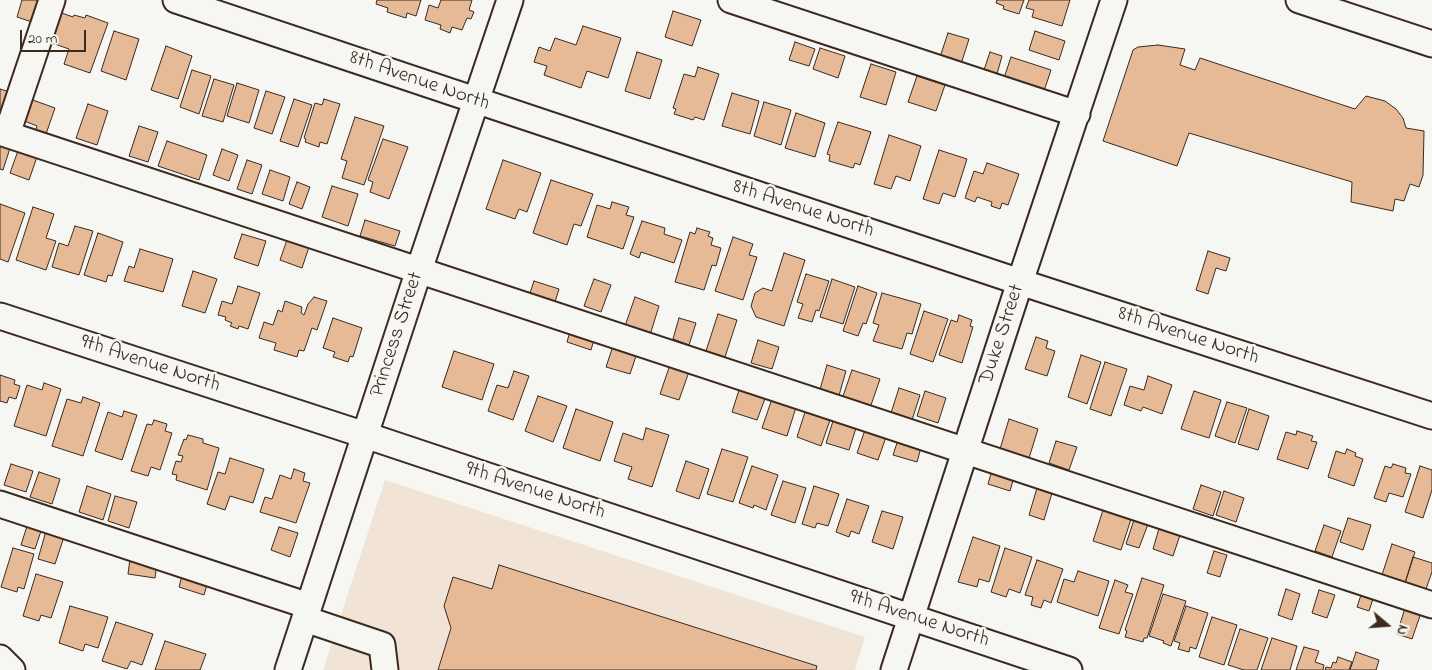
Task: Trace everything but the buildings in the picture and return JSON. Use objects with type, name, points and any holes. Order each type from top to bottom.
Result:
[{"type":"street","points":[[52,0],[4,133],[1432,604]]},
{"type":"street","name":"8th Avenue North","points":[[176,0],[1020,282],[1432,416]]},
{"type":"street","name":"Princess Street","points":[[288,670],[418,270],[510,0]]},
{"type":"street","points":[[731,0],[1077,114]]},
{"type":"street","name":"Duke Street","points":[[894,670],[1114,0]]},
{"type":"street","points":[[1299,0],[1432,44]]},
{"type":"street","name":"9th Avenue North","points":[[0,316],[365,435],[1069,670]]},
{"type":"street","points":[[0,504],[307,612],[382,645],[385,670]]},
{"type":"street","points":[[0,658],[12,670]]},
{"type":"shaded area","points":[[385,480],[865,637],[855,670],[323,670]]}]
